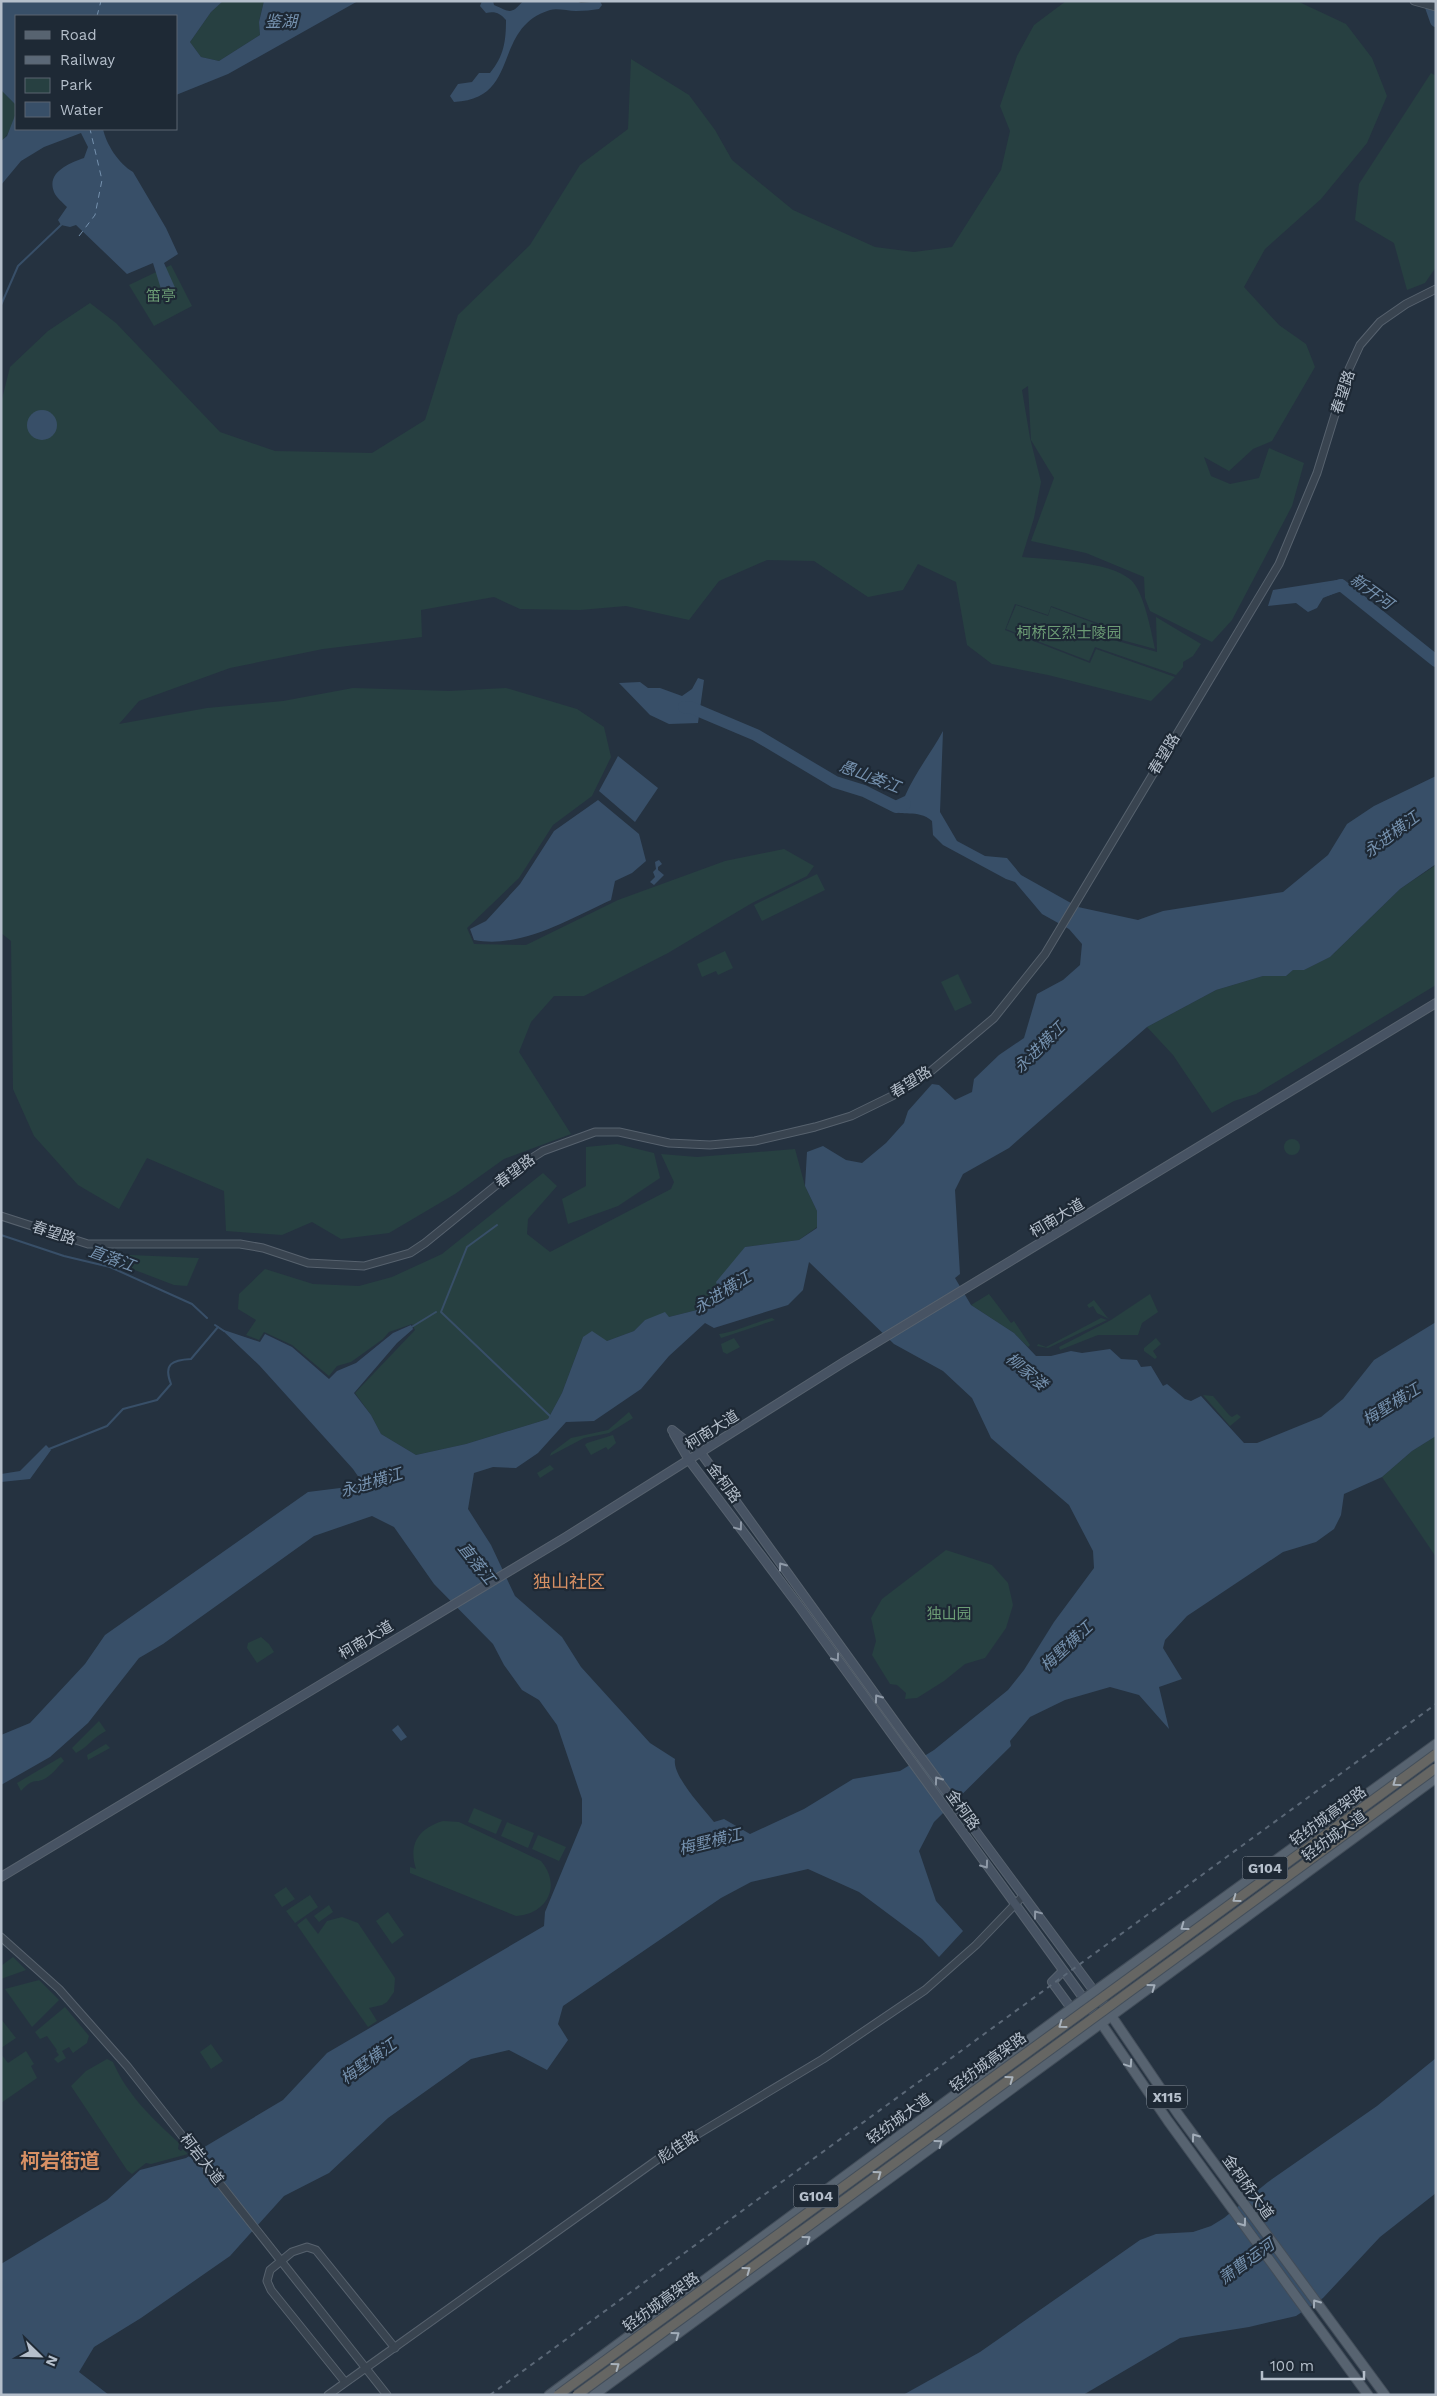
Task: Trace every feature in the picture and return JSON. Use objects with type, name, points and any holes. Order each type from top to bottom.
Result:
[{"type":"highway","name":"轻纺城高架路","points":[[558,2395],[1436,1754]]},
{"type":"highway","name":"轻纺城高架路","points":[[577,2395],[1436,1768]]},
{"type":"main road","name":"柯南大道","points":[[1,1877],[515,1568],[844,1362],[1436,1003]]},
{"type":"main road","name":"金柯路","points":[[1084,1999],[799,1606],[689,1460],[672,1430],[701,1453],[906,1737],[1094,1991]]},
{"type":"main road","name":"轻纺城大道","points":[[549,2395],[1094,1991],[1436,1744]]},
{"type":"main road","name":"轻纺城大道","points":[[594,2395],[1436,1778]]},
{"type":"main road","points":[[1063,1971],[1052,1982],[1071,2008]]},
{"type":"main road","name":"金柯桥大道","points":[[1094,1991],[1178,2114],[1385,2395]]},
{"type":"main road","name":"金柯桥大道","points":[[1084,1999],[1214,2184],[1368,2395]]},
{"type":"street","points":[[1414,1],[1436,7]]},
{"type":"street","name":"春望路","points":[[1,1216],[88,1244],[240,1244],[263,1248],[308,1263],[364,1266],[410,1253],[425,1244],[520,1165],[543,1151],[573,1139],[595,1132],[619,1132],[668,1143],[710,1145],[755,1141],[815,1127],[850,1116],[884,1100],[931,1071],[994,1018],[1040,961],[1279,564],[1317,473],[1349,369],[1360,345],[1380,322],[1406,304],[1436,289]]},
{"type":"street","name":"彪佳路","points":[[328,2395],[668,2152],[823,2059],[925,1990],[976,1945],[1023,1896]]},
{"type":"street","name":"柯岩大道","points":[[1,1937],[59,1989],[127,2066],[387,2395]]},
{"type":"street","points":[[345,2382],[272,2290],[267,2281],[270,2270],[292,2252],[307,2247],[316,2250],[395,2348]]},
{"type":"green space","points":[[223,1],[264,1],[259,21],[260,35],[219,61],[201,57],[190,42],[211,12]]},
{"type":"green space","points":[[1066,1],[1297,1],[1346,24],[1372,58],[1387,96],[1367,143],[1321,199],[1265,249],[1244,287],[1279,325],[1306,344],[1315,367],[1272,441],[1253,449],[1229,471],[1204,457],[1211,476],[1230,484],[1259,478],[1269,448],[1304,463],[1292,506],[1232,620],[1212,642],[1150,611],[1145,598],[1144,577],[1086,553],[1031,541],[1054,478],[1031,440],[1028,386],[1022,390],[1030,438],[1041,482],[1034,518],[1022,557],[1095,565],[1121,574],[1131,580],[1140,593],[1155,649],[1100,634],[1103,625],[1051,606],[1048,615],[1015,604],[1005,630],[1090,663],[1096,649],[1175,677],[1151,701],[1048,675],[992,664],[967,645],[956,582],[918,564],[903,590],[868,597],[814,561],[767,560],[719,581],[689,620],[626,606],[580,610],[520,609],[494,597],[421,610],[422,637],[323,649],[230,668],[139,701],[119,724],[207,708],[283,701],[353,688],[449,691],[506,688],[577,709],[604,727],[611,757],[592,796],[553,825],[519,878],[467,928],[474,944],[526,945],[618,900],[725,861],[784,849],[814,866],[807,876],[752,903],[668,953],[584,996],[554,996],[531,1022],[519,1052],[571,1134],[504,1159],[455,1194],[389,1233],[341,1239],[312,1222],[282,1235],[226,1231],[224,1191],[147,1158],[119,1209],[78,1185],[34,1136],[13,1089],[11,941],[1,933],[1,403],[10,367],[48,331],[90,303],[116,323],[220,432],[275,451],[372,453],[425,420],[458,315],[530,245],[580,165],[628,129],[631,59],[689,95],[715,130],[732,160],[793,210],[875,247],[914,252],[952,247],[1001,170],[1010,131],[1000,106],[1017,56],[1034,25]]},
{"type":"green space","points":[[1431,73],[1436,76],[1436,267],[1425,283],[1407,290],[1394,243],[1355,220],[1359,184]]},
{"type":"green space","points":[[1,90],[15,104],[15,115],[8,134],[1,141]]},
{"type":"green space","name":"笛亭","points":[[171,265],[192,306],[154,326],[129,285]]},
{"type":"green space","name":"柯桥区烈士陵园","points":[[1016,605],[1048,616],[1051,607],[1102,626],[1099,636],[1157,652],[1156,617],[1201,644],[1193,656],[1183,662],[1183,667],[1176,675],[1095,647],[1089,661],[1006,629]]},
{"type":"green space","points":[[1436,865],[1436,985],[1256,1094],[1234,1101],[1212,1113],[1173,1055],[1147,1027],[1216,990],[1263,976],[1286,976],[1293,970],[1304,970],[1330,957],[1400,889]]},
{"type":"green space","points":[[817,874],[825,890],[762,921],[754,905]]},
{"type":"green space","points":[[725,951],[733,968],[718,975],[716,971],[702,977],[697,964]]},
{"type":"green space","points":[[958,974],[972,1003],[955,1011],[941,982]]},
{"type":"green space","points":[[1289,1139],[1295,1139],[1300,1144],[1298,1153],[1289,1155],[1284,1150],[1284,1144]]},
{"type":"green space","points":[[617,1144],[654,1153],[660,1178],[618,1206],[568,1224],[562,1199],[586,1186],[586,1147]]},
{"type":"green space","points":[[795,1149],[805,1186],[817,1211],[817,1227],[799,1240],[745,1247],[717,1305],[669,1317],[645,1320],[634,1331],[607,1341],[583,1337],[562,1393],[548,1419],[466,1444],[416,1455],[381,1434],[371,1415],[355,1393],[415,1330],[412,1324],[389,1332],[383,1339],[351,1362],[337,1366],[329,1376],[292,1345],[264,1332],[259,1340],[246,1335],[256,1320],[238,1309],[239,1294],[265,1269],[313,1284],[359,1286],[392,1277],[442,1254],[543,1173],[557,1186],[528,1219],[527,1234],[550,1252],[671,1189],[674,1182],[661,1154],[697,1157]]},
{"type":"green space","points":[[108,1254],[199,1258],[187,1286],[174,1285],[106,1259]]},
{"type":"green space","points":[[989,1294],[1011,1323],[1014,1321],[1030,1345],[1028,1347],[1014,1333],[971,1305]]},
{"type":"green space","points":[[1150,1294],[1158,1312],[1142,1323],[1138,1335],[1098,1335],[1060,1350],[1059,1347],[1111,1320]]},
{"type":"green space","points":[[1094,1300],[1109,1319],[1097,1313],[1093,1306],[1089,1308],[1087,1305]]},
{"type":"green space","points":[[772,1318],[775,1320],[721,1338],[719,1334],[731,1332]]},
{"type":"green space","points":[[1101,1318],[1107,1320],[1048,1348],[1037,1346],[1038,1344],[1046,1347]]},
{"type":"green space","points":[[734,1338],[740,1347],[727,1354],[723,1352],[721,1344]]},
{"type":"green space","points":[[1156,1338],[1161,1344],[1153,1351],[1157,1357],[1155,1359],[1144,1351],[1144,1348]]},
{"type":"green space","points":[[1203,1395],[1213,1396],[1232,1417],[1237,1414],[1241,1417],[1230,1426]]},
{"type":"green space","points":[[629,1412],[633,1418],[609,1433],[584,1438],[550,1456],[551,1453],[571,1438],[608,1430]]},
{"type":"green space","points":[[613,1435],[616,1443],[608,1450],[606,1447],[591,1455],[585,1445],[587,1443]]},
{"type":"green space","points":[[1436,1436],[1436,1557],[1382,1477],[1412,1451]]},
{"type":"green space","points":[[550,1465],[554,1469],[540,1478],[537,1473]]},
{"type":"green space","name":"独山园","points":[[946,1550],[992,1565],[1008,1583],[1013,1605],[1006,1628],[985,1658],[965,1664],[944,1681],[917,1698],[905,1699],[906,1693],[897,1685],[890,1684],[872,1655],[876,1641],[871,1618],[882,1599]]},
{"type":"green space","points":[[261,1637],[274,1652],[257,1663],[247,1648],[248,1643]]},
{"type":"green space","points":[[99,1721],[106,1731],[76,1753],[72,1748]]},
{"type":"green space","points":[[106,1744],[110,1748],[88,1760],[87,1755]]},
{"type":"green space","points":[[61,1757],[64,1761],[51,1774],[42,1780],[32,1782],[21,1791],[17,1783]]},
{"type":"green space","points":[[474,1808],[502,1820],[496,1834],[468,1822]]},
{"type":"green space","points":[[443,1821],[459,1822],[541,1861],[547,1870],[550,1880],[548,1897],[543,1904],[527,1914],[516,1916],[410,1873],[410,1867],[416,1869],[413,1852],[418,1838],[428,1828]]},
{"type":"green space","points":[[507,1822],[534,1833],[528,1848],[501,1836]]},
{"type":"green space","points":[[538,1835],[566,1847],[559,1861],[532,1849]]},
{"type":"green space","points":[[286,1887],[295,1899],[282,1907],[274,1895]]},
{"type":"green space","points":[[310,1895],[318,1907],[295,1923],[286,1911]]},
{"type":"green space","points":[[329,1905],[333,1912],[319,1922],[314,1916]]},
{"type":"green space","points":[[388,1912],[404,1935],[392,1944],[376,1921]]},
{"type":"green space","points":[[342,1917],[358,1923],[395,1978],[394,1992],[387,2002],[369,2008],[377,2021],[368,2027],[297,1925],[306,1918],[318,1934],[327,1921]]},
{"type":"green space","points":[[13,1957],[26,1970],[1,1979],[1,1966]]},
{"type":"green space","points":[[39,1980],[59,2000],[32,2027],[5,1989]]},
{"type":"green space","points":[[65,2007],[89,2036],[87,2043],[73,2053],[69,2047],[62,2051],[66,2058],[58,2063],[54,2059],[59,2055],[57,2050],[47,2036],[40,2039],[35,2032]]},
{"type":"green space","points":[[1,2019],[16,2038],[1,2048]]},
{"type":"green space","points":[[211,2044],[223,2061],[211,2069],[200,2052]]},
{"type":"green space","points":[[26,2051],[34,2064],[31,2066],[37,2078],[1,2103],[1,2054],[8,2063]]},
{"type":"green space","points":[[107,2059],[113,2062],[133,2096],[179,2143],[178,2149],[181,2151],[183,2149],[188,2154],[151,2164],[146,2163],[132,2174],[127,2170],[71,2086],[86,2071]]},
{"type":"water","name":"鉴湖","points":[[1,1],[223,1],[211,12],[190,42],[201,57],[219,61],[260,35],[259,22],[264,1],[358,1],[228,74],[178,94],[178,15],[15,15],[15,104],[1,90]]},
{"type":"water","points":[[482,1],[493,1],[494,5],[510,11],[516,9],[523,1],[576,1],[581,3],[600,1],[602,5],[599,9],[576,11],[550,10],[532,19],[520,32],[499,76],[489,89],[475,98],[454,102],[450,96],[458,84],[472,82],[479,73],[490,73],[495,67],[503,48],[506,20],[497,13],[486,13],[480,6]]},
{"type":"water","points":[[15,116],[15,130],[103,130],[114,153],[133,172],[166,228],[178,254],[164,263],[177,292],[171,297],[161,289],[153,263],[127,274],[76,225],[70,227],[61,225],[58,220],[67,207],[54,192],[53,179],[61,169],[84,158],[88,147],[81,133],[44,147],[21,161],[1,185],[1,141],[7,136]]},
{"type":"water","points":[[42,410],[53,414],[57,425],[53,436],[42,440],[31,436],[27,425],[31,414]]},
{"type":"water","points":[[1343,579],[1340,591],[1323,598],[1317,608],[1308,612],[1296,603],[1268,606],[1273,590]]},
{"type":"water","points":[[698,678],[704,680],[698,723],[669,724],[650,715],[619,683],[640,682],[648,688],[660,688],[682,696],[692,689]]},
{"type":"water","points":[[943,731],[940,812],[957,841],[985,856],[1007,858],[1021,875],[1078,907],[1138,920],[1163,911],[1283,892],[1328,855],[1347,824],[1374,806],[1436,776],[1436,864],[1400,889],[1330,957],[1304,970],[1293,970],[1286,976],[1263,976],[1216,990],[1147,1027],[1009,1148],[963,1174],[955,1190],[960,1274],[955,1278],[971,1305],[1014,1333],[1036,1356],[1051,1356],[1071,1351],[1082,1353],[1110,1349],[1121,1359],[1137,1360],[1141,1367],[1151,1366],[1163,1386],[1167,1384],[1185,1399],[1191,1401],[1201,1396],[1244,1443],[1257,1443],[1321,1417],[1343,1399],[1374,1360],[1436,1322],[1436,1436],[1412,1451],[1382,1477],[1344,1494],[1341,1515],[1334,1529],[1316,1542],[1283,1552],[1187,1616],[1165,1640],[1163,1648],[1182,1679],[1159,1687],[1169,1729],[1139,1695],[1110,1687],[1065,1700],[1030,1717],[1010,1741],[1011,1746],[934,1822],[919,1851],[936,1901],[963,1931],[939,1957],[922,1939],[859,1892],[808,1869],[751,1882],[721,1898],[563,2006],[558,2024],[568,2040],[547,2070],[509,2050],[471,2059],[388,2118],[329,2173],[284,2196],[230,2256],[141,2318],[94,2347],[79,2372],[109,2395],[1,2395],[1,2264],[107,2200],[140,2170],[186,2158],[283,2100],[327,2053],[544,1926],[545,1912],[582,1823],[582,1799],[557,1725],[539,1700],[522,1690],[504,1665],[493,1644],[434,1584],[394,1527],[372,1516],[314,1536],[163,1644],[139,1658],[88,1723],[50,1757],[1,1785],[1,1735],[30,1723],[85,1664],[105,1635],[308,1492],[364,1485],[353,1469],[259,1365],[221,1329],[260,1342],[265,1334],[292,1347],[329,1379],[337,1371],[356,1363],[393,1333],[411,1325],[413,1329],[397,1343],[354,1393],[371,1415],[381,1434],[416,1455],[466,1444],[548,1419],[562,1393],[583,1337],[592,1331],[607,1341],[634,1331],[645,1320],[665,1312],[669,1317],[717,1305],[721,1295],[716,1282],[745,1247],[799,1240],[817,1228],[817,1211],[805,1186],[807,1152],[823,1146],[846,1160],[862,1163],[886,1143],[904,1123],[908,1111],[932,1084],[939,1085],[955,1100],[972,1092],[974,1079],[999,1055],[1024,1038],[1037,994],[1063,980],[1080,965],[1082,944],[1069,929],[1042,914],[1015,882],[943,845],[933,835],[932,821],[926,817],[893,812],[888,809],[890,803],[905,796],[913,779]],"holes":[[[809,1262],[894,1344],[943,1371],[972,1398],[991,1438],[1069,1505],[1093,1551],[1094,1568],[1054,1622],[1024,1670],[1008,1690],[934,1750],[900,1771],[853,1779],[804,1809],[750,1834],[724,1819],[714,1822],[683,1783],[675,1766],[675,1759],[650,1743],[581,1667],[562,1637],[515,1596],[491,1545],[468,1509],[474,1473],[493,1467],[516,1468],[538,1453],[566,1422],[594,1421],[641,1389],[669,1356],[705,1323],[714,1328],[788,1305],[803,1290]]]},
{"type":"water","points":[[618,756],[658,788],[635,822],[599,791]]},
{"type":"water","points":[[598,800],[639,834],[646,861],[632,873],[615,881],[611,900],[562,923],[544,931],[509,940],[492,942],[474,940],[470,929],[486,921],[520,884],[554,831]]},
{"type":"water","points":[[659,860],[662,864],[658,867],[658,870],[664,875],[654,885],[650,882],[655,877],[653,872],[656,869],[655,862]]},
{"type":"water","points":[[46,1445],[51,1450],[30,1479],[1,1482],[1,1474],[20,1471]]},
{"type":"water","points":[[398,1725],[407,1737],[401,1741],[392,1730]]},
{"type":"water","name":"萧曹运河","points":[[1436,2058],[1436,2193],[1380,2237],[1323,2298],[1296,2316],[1249,2327],[1180,2338],[1083,2395],[903,2395],[980,2352],[1140,2240],[1156,2234],[1193,2232],[1211,2226],[1224,2218],[1268,2182],[1377,2106]]},
{"type":"waterway","points":[[1429,1],[1436,21]]},
{"type":"waterway","points":[[1,305],[18,266],[61,225]]},
{"type":"waterway","name":"新开河","points":[[1326,590],[1341,585],[1436,661]]},
{"type":"waterway","name":"愚山娄江","points":[[684,707],[692,708],[756,735],[835,782],[864,791],[896,807],[905,804]]},
{"type":"waterway","points":[[497,1225],[467,1247],[441,1312],[551,1417]]},
{"type":"waterway","name":"直落江","points":[[1,1235],[64,1256],[110,1267],[192,1304],[207,1318]]},
{"type":"waterway","points":[[410,1328],[436,1312]]},
{"type":"waterway","name":"直落江","points":[[215,1325],[224,1331]]},
{"type":"waterway","points":[[49,1449],[107,1426],[123,1409],[157,1400],[171,1384],[168,1372],[171,1364],[191,1359],[218,1327]]},
{"type":"ferry route","points":[[97,15],[101,1]]},
{"type":"ferry route","points":[[79,236],[95,215],[102,180],[90,130]]},
{"type":"railway","points":[[490,2395],[1436,1704]]},
{"type":"district","name":"独山社区","points":[[569,1582]]},
{"type":"district","name":"柯岩街道","points":[[60,2161]]},
{"type":"water label","name":"永进横江","points":[[1391,834]]},
{"type":"water label","name":"永进横江","points":[[1039,1047]]},
{"type":"water label","name":"永进横江","points":[[722,1292]]},
{"type":"water label","name":"柳家溇","points":[[1027,1371]]},
{"type":"water label","name":"梅墅横江","points":[[1391,1404]]},
{"type":"water label","name":"永进横江","points":[[371,1482]]},
{"type":"water label","name":"梅墅横江","points":[[1066,1646]]},
{"type":"water label","name":"梅墅横江","points":[[710,1841]]},
{"type":"water label","name":"梅墅横江","points":[[368,2061]]}]
